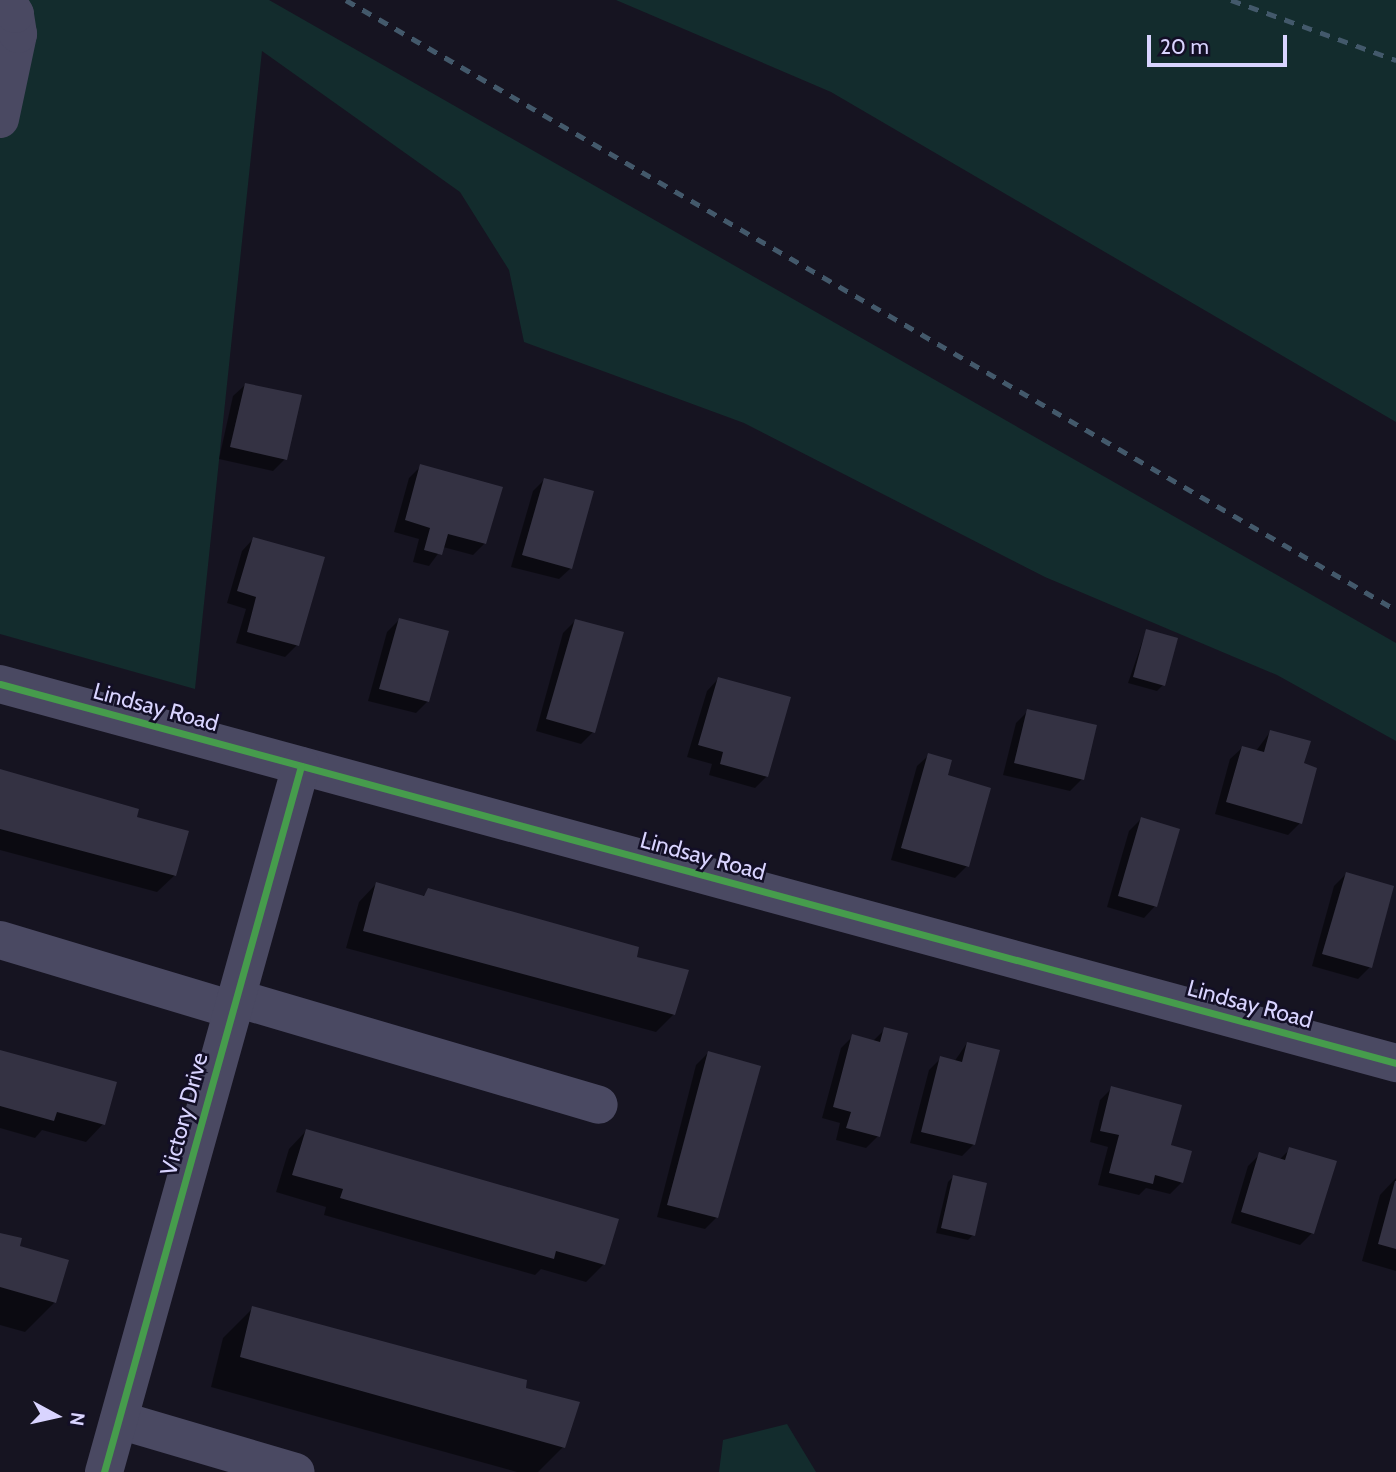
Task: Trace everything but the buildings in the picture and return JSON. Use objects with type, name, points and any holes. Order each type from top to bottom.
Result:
[{"type":"street","points":[[0,119],[18,34],[15,14],[7,0]]},
{"type":"street","name":"Lindsay Road","points":[[0,684],[1396,1063]]},
{"type":"street","name":"Victory Drive","points":[[104,1472],[301,766]]},
{"type":"street","points":[[0,940],[599,1105]]},
{"type":"street","points":[[119,1420],[296,1472]]},
{"type":"green space","points":[[0,0],[269,0],[1396,643],[1396,741],[1277,675],[1045,577],[744,423],[524,342],[509,270],[460,192],[262,51],[195,689],[0,634]]},
{"type":"green space","points":[[616,0],[1396,0],[1396,422],[831,92]]},
{"type":"green space","points":[[787,1424],[816,1472],[719,1472],[723,1440]]},
{"type":"railway","points":[[346,0],[1396,610]]},
{"type":"railway","points":[[1231,0],[1396,60]]},
{"type":"cycle path","points":[[0,684],[1396,1063]]},
{"type":"cycle path","points":[[104,1472],[301,766]]}]
